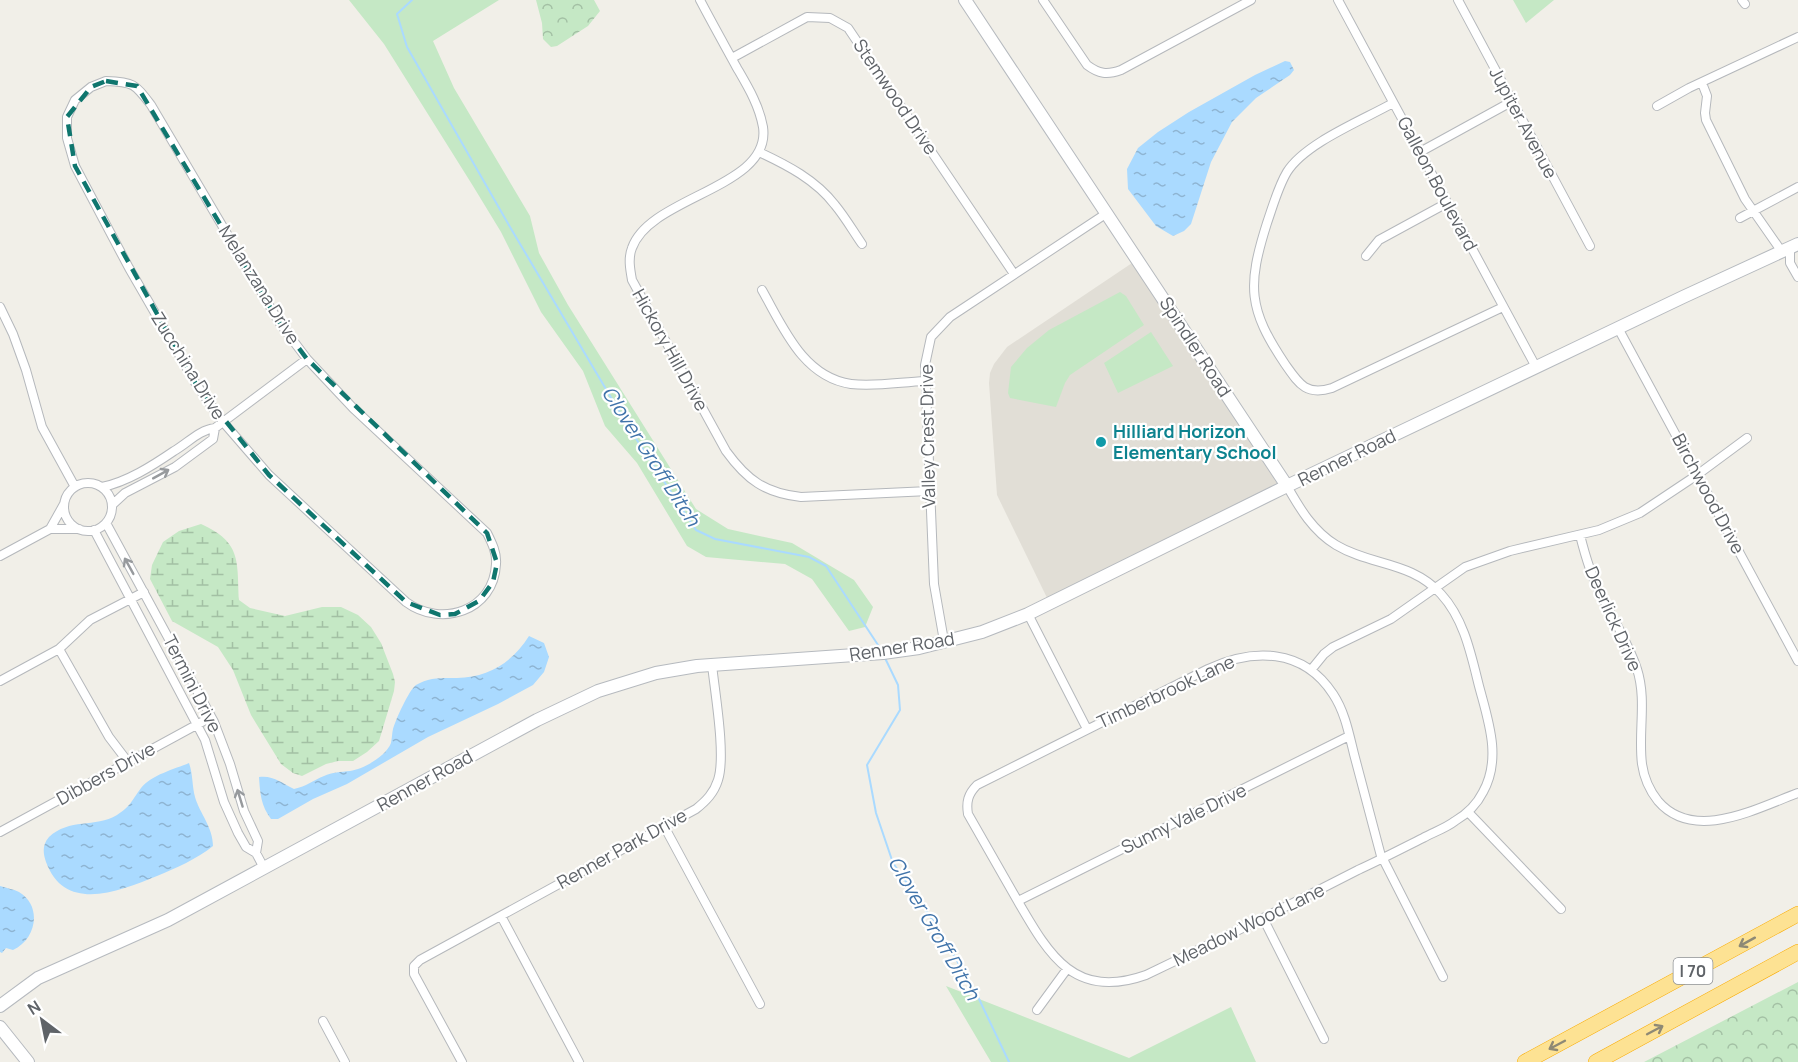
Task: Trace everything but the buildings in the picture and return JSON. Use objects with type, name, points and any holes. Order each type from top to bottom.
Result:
[{"type":"highway","name":"I 70","points":[[1525,1062],[1798,914]]},
{"type":"highway","name":"I 70","points":[[1596,1062],[1798,952]]},
{"type":"main road","name":"Spindler Road","points":[[965,0],[1287,486]]},
{"type":"main road","name":"Renner Road","points":[[0,1006],[38,978],[147,930],[565,705],[598,691],[638,678],[683,668],[883,653],[919,648],[982,632],[1028,614],[1287,486],[1786,250]]},
{"type":"main road","points":[[0,1028],[28,1062]]},
{"type":"street","points":[[700,0],[758,105],[763,129],[759,152],[808,179],[834,203],[862,244]]},
{"type":"street","points":[[1043,0],[1086,65],[1097,72],[1109,74],[1121,70],[1251,0]]},
{"type":"street","name":"Galleon Boulevard","points":[[1338,0],[1536,367]]},
{"type":"street","name":"Jupiter Avenue","points":[[1458,0],[1590,246]]},
{"type":"street","name":"Stemwood Drive","points":[[732,58],[807,17],[830,18],[848,28],[1014,274]]},
{"type":"street","points":[[1657,106],[1798,37]]},
{"type":"street","name":"Melanzana Drive","points":[[90,87],[106,81],[137,86],[151,105],[279,322],[307,358],[353,408],[487,533],[494,548],[496,563],[493,582]]},
{"type":"street","points":[[1702,82],[1707,96],[1706,120],[1745,198],[1786,250],[1798,277]]},
{"type":"street","name":"Zucchina Drive","points":[[90,87],[75,100],[67,117],[67,138],[75,166],[129,268],[196,384],[223,422],[269,476],[415,608],[440,615],[468,610],[479,602],[493,582]]},
{"type":"street","points":[[1420,152],[1511,102]]},
{"type":"street","points":[[1394,103],[1309,149],[1287,172],[1274,201],[1256,256],[1253,278],[1254,299],[1269,339],[1301,385],[1310,390],[1321,391],[1332,388],[1503,307]]},
{"type":"street","name":"Hickory Hill Drive","points":[[759,152],[740,173],[672,209],[649,224],[638,235],[631,249],[629,264],[632,280],[637,290],[726,451],[736,465],[763,488],[781,495],[801,497],[929,491]]},
{"type":"street","points":[[1740,218],[1798,187]]},
{"type":"street","points":[[1365,256],[1379,240],[1447,203]]},
{"type":"street","name":"Valley Crest Drive","points":[[944,641],[934,584],[929,491],[925,365],[931,337],[950,317],[1107,213]]},
{"type":"street","points":[[1786,250],[1790,263]]},
{"type":"street","points":[[762,290],[802,357],[826,375],[838,381],[854,384],[925,381]]},
{"type":"street","points":[[1,311],[13,334],[26,370],[42,427],[75,487]]},
{"type":"street","name":"Birchwood Drive","points":[[1618,328],[1798,661]]},
{"type":"street","points":[[102,487],[119,482],[141,471],[205,429],[215,428],[307,358]]},
{"type":"street","points":[[112,505],[125,493],[192,456],[213,439],[215,428]]},
{"type":"street","points":[[1443,977],[1383,858],[1347,724],[1335,696],[1324,681],[1311,670],[1333,647],[1391,619],[1455,572],[1477,561],[1599,530],[1640,513],[1747,438]]},
{"type":"street","points":[[0,556],[50,529],[94,530],[106,523],[112,505],[107,492],[102,487],[88,483],[75,487],[66,498],[50,529]]},
{"type":"street","name":"Spindler Road","points":[[1287,486],[1306,518],[1334,544],[1345,550],[1411,571],[1435,588],[1452,609],[1463,629],[1490,726],[1493,754],[1492,768],[1484,792],[1468,812]]},
{"type":"street","points":[[64,504],[68,519],[80,529]]},
{"type":"street","name":"Termini Drive","points":[[106,523],[211,717],[230,764],[244,811],[258,841],[256,853]]},
{"type":"street","name":"Termini Drive","points":[[94,530],[205,740],[224,802],[238,833],[246,847],[256,853],[264,868]]},
{"type":"street","name":"Deerlick Drive","points":[[1580,535],[1592,575],[1637,669],[1642,693],[1642,765],[1650,791],[1665,808],[1682,818],[1709,822],[1738,815],[1798,793]]},
{"type":"street","points":[[0,681],[59,649],[90,620],[144,592]]},
{"type":"street","points":[[1028,614],[1087,729]]},
{"type":"street","points":[[59,649],[109,737],[128,762]]},
{"type":"street","name":"Timberbrook Lane","points":[[1018,901],[968,814],[968,798],[971,790],[977,785],[1225,661],[1259,654],[1293,661],[1311,670]]},
{"type":"street","name":"Renner Park Drive","points":[[462,1062],[414,974],[414,966],[420,960],[664,826],[710,797],[718,781],[722,763],[712,665]]},
{"type":"street","name":"Dibbers Drive","points":[[0,832],[211,717]]},
{"type":"street","name":"Sunny Vale Drive","points":[[1018,901],[1349,736]]},
{"type":"street","points":[[1468,812],[1561,909]]},
{"type":"street","name":"Meadow Wood Lane","points":[[1067,969],[1096,981],[1130,981],[1146,975],[1383,858],[1454,822],[1468,812]]},
{"type":"street","points":[[664,826],[760,1004]]},
{"type":"street","points":[[1018,901],[1044,945],[1067,969],[1038,1010]]},
{"type":"street","points":[[501,916],[579,1062]]},
{"type":"street","points":[[1263,918],[1324,1039]]},
{"type":"street","points":[[323,1021],[345,1062]]},
{"type":"highlighted area","points":[[106,81],[137,86],[279,322],[307,359],[487,533],[497,563],[493,582],[479,601],[455,614],[440,615],[406,602],[269,475],[196,384],[75,166],[67,117],[91,87]]},
{"type":"shaded area","points":[[1138,259],[1287,486],[1050,604],[997,495],[990,373],[1007,347]]},
{"type":"green space","points":[[349,0],[499,0],[433,41],[454,88],[530,216],[539,253],[568,305],[696,509],[728,529],[792,543],[854,580],[873,607],[865,627],[849,631],[812,579],[785,564],[706,557],[687,546],[637,463],[605,426],[583,371],[541,312],[501,232],[473,186],[384,44]]},
{"type":"green space","points":[[536,0],[594,0],[600,11],[588,26],[557,46],[551,47],[543,39],[542,23]]},
{"type":"green space","points":[[1513,0],[1554,0],[1526,23]]},
{"type":"green space","points":[[1120,292],[1126,296],[1144,325],[1070,375],[1056,407],[1010,398],[1008,393],[1011,367],[1027,348],[1049,330]]},
{"type":"green space","points":[[1151,332],[1173,366],[1118,393],[1104,363]]},
{"type":"green space","points":[[201,524],[224,538],[231,546],[237,564],[239,600],[250,608],[285,616],[322,607],[341,607],[358,615],[371,627],[381,643],[395,682],[379,741],[367,752],[353,761],[326,764],[302,776],[293,773],[281,764],[251,715],[233,670],[218,647],[172,621],[150,579],[152,565],[163,542],[179,531]]},
{"type":"green space","points":[[1798,982],[1798,1062],[1644,1062]]},
{"type":"green space","points":[[946,986],[1129,1058],[1231,1007],[1256,1062],[991,1062]]},
{"type":"water","points":[[1285,61],[1290,62],[1294,70],[1290,75],[1256,98],[1232,122],[1211,162],[1191,224],[1184,231],[1173,236],[1156,226],[1128,189],[1127,169],[1138,148],[1189,112]]},
{"type":"water","points":[[529,636],[544,643],[549,657],[544,672],[533,685],[428,737],[347,784],[313,799],[278,819],[271,819],[263,804],[259,777],[273,778],[294,789],[333,773],[356,770],[368,765],[380,757],[391,743],[393,729],[400,712],[416,685],[431,679],[468,677],[489,671],[515,654]]},
{"type":"water","points":[[189,763],[195,797],[209,827],[213,846],[172,870],[111,892],[80,893],[66,888],[55,878],[44,855],[44,846],[49,837],[65,827],[109,819],[117,815],[128,806],[145,783]]},
{"type":"water","points":[[0,886],[19,892],[27,898],[34,914],[34,922],[27,939],[13,950],[6,948],[2,953],[0,952]]},
{"type":"waterway","name":"Clover Groff Ditch","points":[[412,0],[397,14],[407,47],[629,428],[696,530],[715,539],[809,557],[826,566],[880,648]]},
{"type":"waterway","name":"Clover Groff Ditch","points":[[885,658],[898,685],[900,710],[867,765],[876,813],[893,863],[938,928],[979,999],[1009,1062]]},
{"type":"place","name":"Hilliard Horizon Elementary School","points":[[1101,442]]}]
